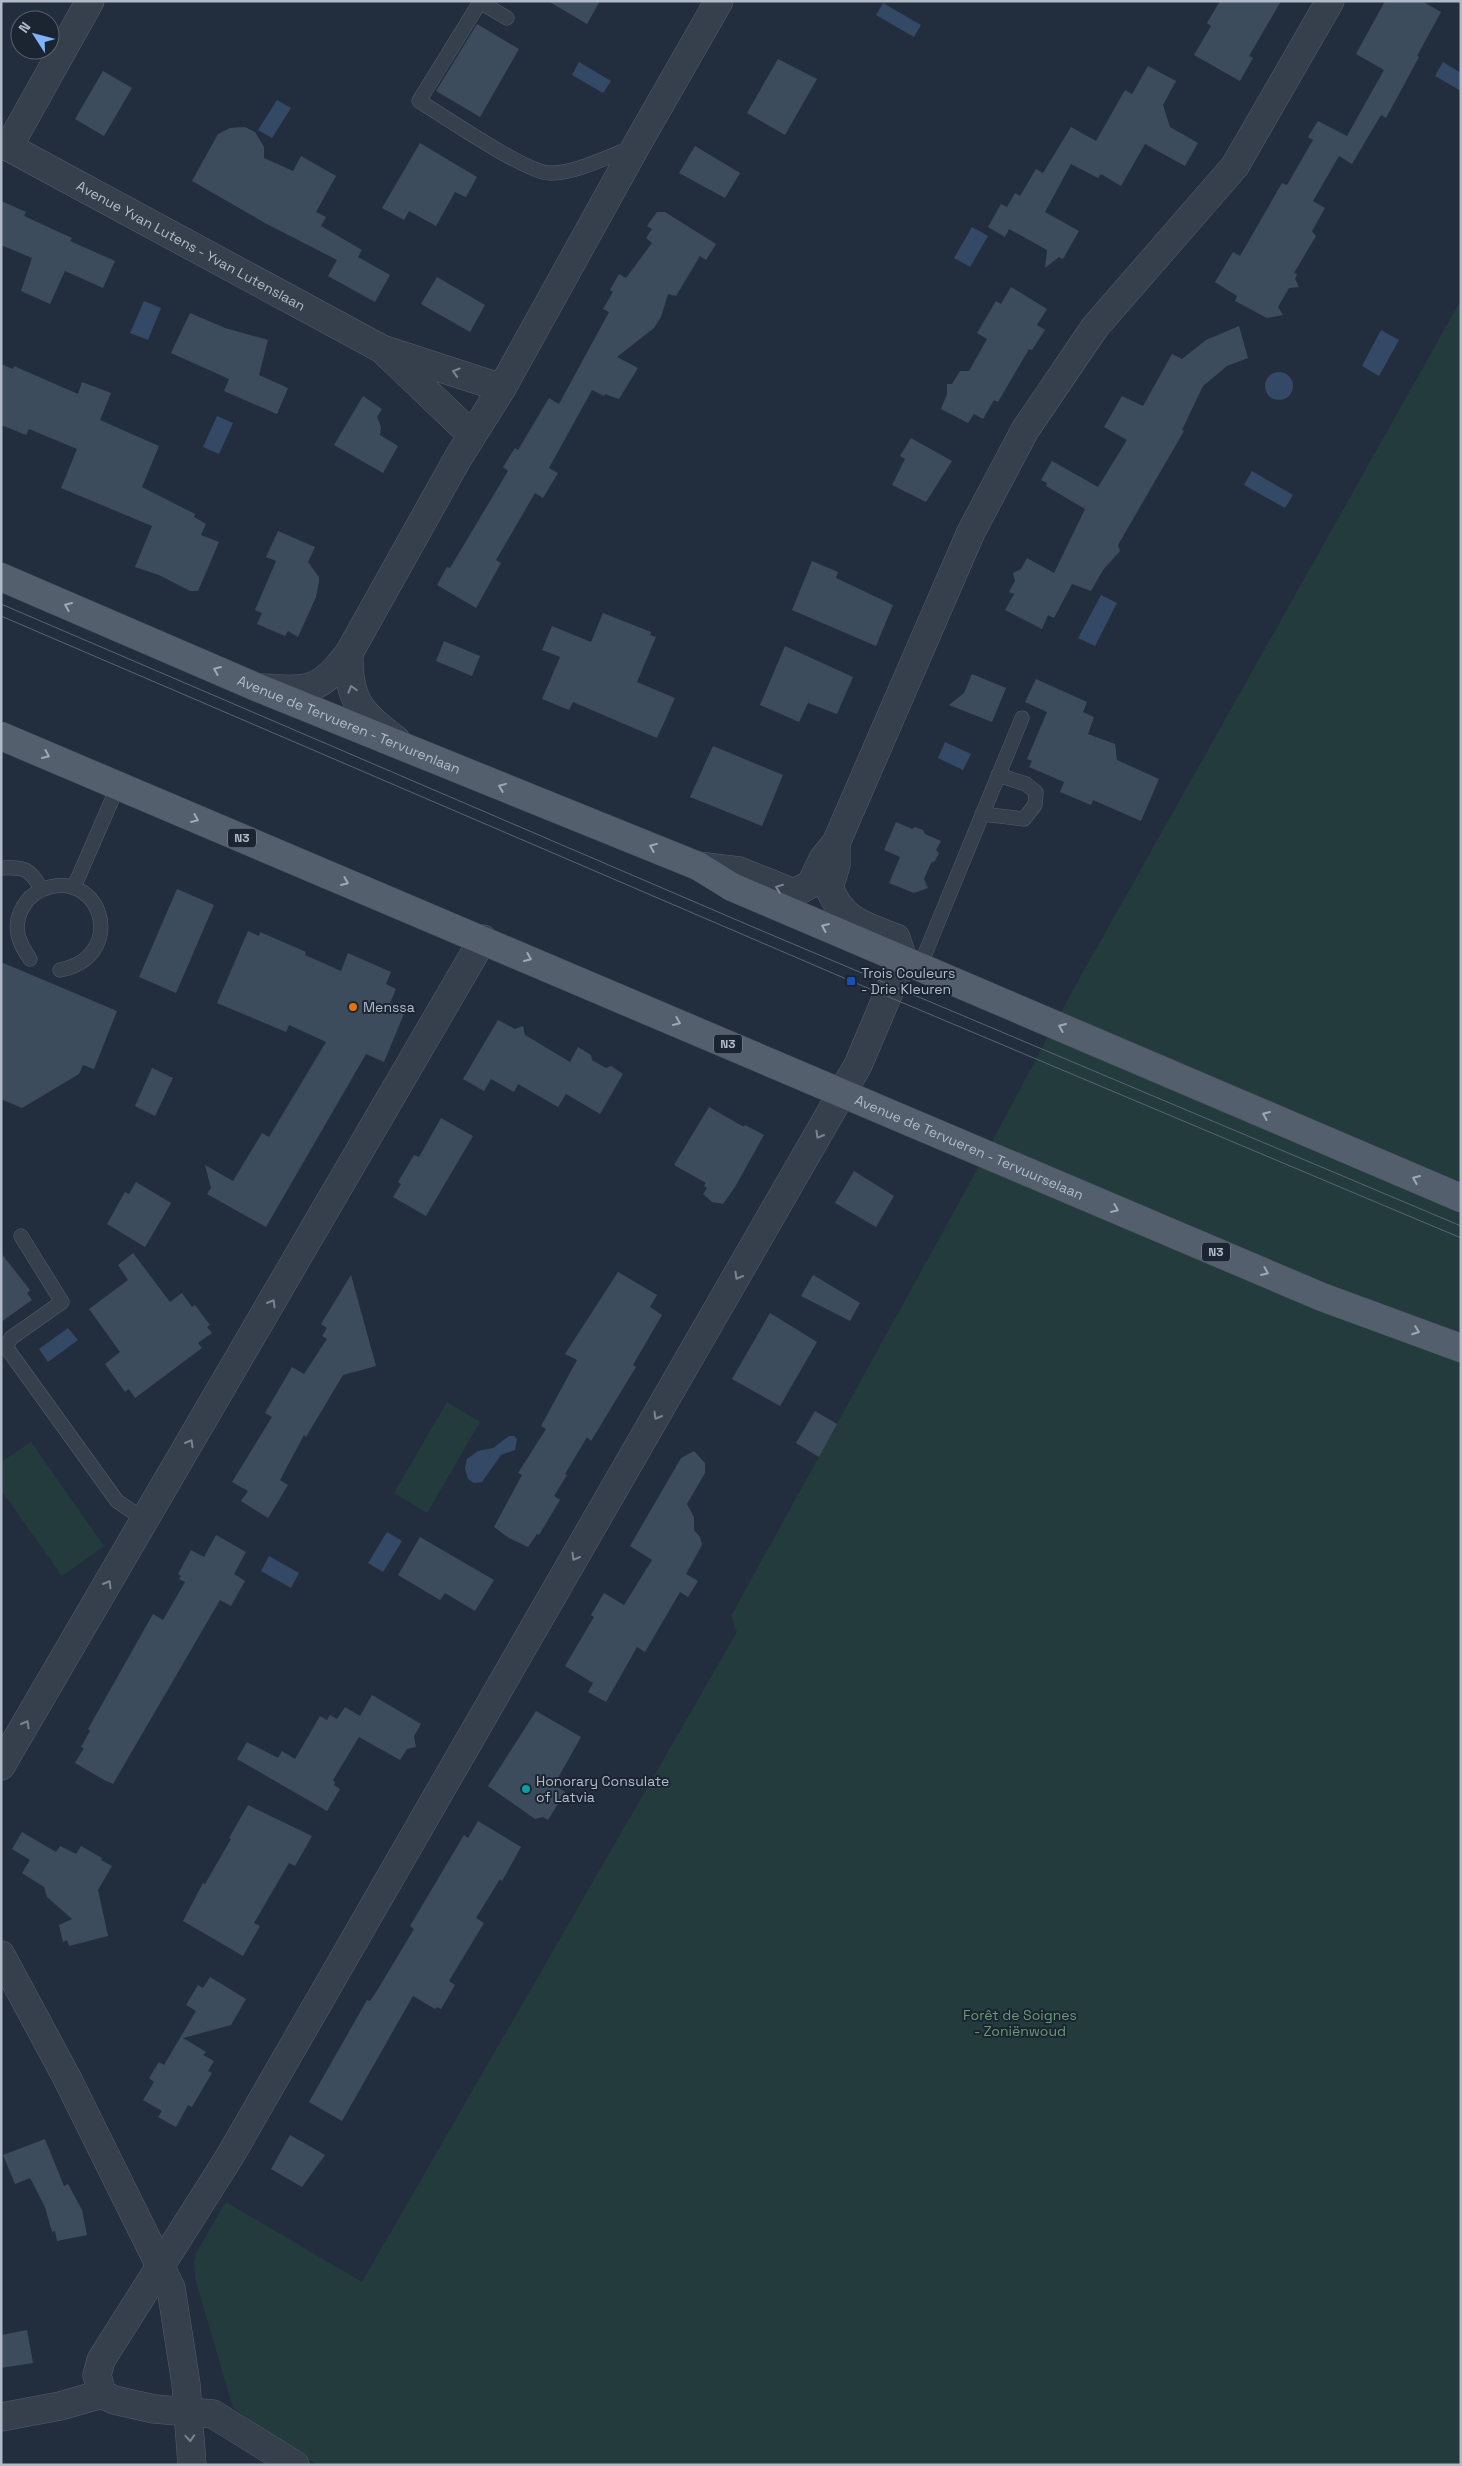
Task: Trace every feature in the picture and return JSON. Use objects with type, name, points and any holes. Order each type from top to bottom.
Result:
[{"type":"main road","name":"Avenue de Tervueren - Tervurenlaan","points":[[1,577],[256,687],[698,866]]},
{"type":"main road","name":"N3","points":[[1,736],[483,939]]},
{"type":"main road","points":[[698,866],[732,887],[1461,1198]]},
{"type":"main road","name":"Avenue de Tervueren - Tervuurselaan","points":[[483,939],[1322,1297],[1461,1348]]},
{"type":"street","points":[[5,145],[90,1]]},
{"type":"street","points":[[256,687],[298,690],[318,685],[334,672],[349,653],[472,436],[502,388],[719,1]]},
{"type":"street","points":[[698,866],[739,871],[794,893],[811,884],[823,859],[836,843],[971,532],[1025,430],[1095,327],[1235,166],[1330,1]]},
{"type":"street","name":"Avenue Yvan Lutens - Yvan Lutenslaan","points":[[5,145],[382,349],[502,388]]},
{"type":"street","name":"Avenue Yvan Lutens - Yvan Lutenslaan","points":[[382,349],[472,436]]},
{"type":"street","points":[[349,653],[351,686],[358,704],[368,718],[408,749]]},
{"type":"street","points":[[102,2394],[97,2375],[101,2360],[230,2156],[471,1734],[680,1378],[843,1092],[911,963],[896,938],[848,918],[835,903],[829,888],[836,865],[836,843]]},
{"type":"street","points":[[1,1766],[483,939]]},
{"type":"street","points":[[1,1955],[68,2078],[171,2288],[188,2410],[192,2465]]},
{"type":"street","points":[[1,2418],[60,2406],[102,2394],[114,2400],[154,2409],[188,2410],[213,2414],[295,2465]]},
{"type":"lane","points":[[507,18],[480,2],[419,101],[528,167],[549,173],[582,167],[636,146]]},
{"type":"lane","points":[[911,963],[982,814],[1022,718]]},
{"type":"lane","points":[[982,814],[1024,818],[1035,805],[1036,792],[1026,784],[998,775]]},
{"type":"lane","points":[[74,887],[118,786]]},
{"type":"lane","points":[[1,868],[21,867],[30,871],[42,889]]},
{"type":"lane","points":[[30,959],[20,945],[16,930],[18,915],[27,899],[42,889],[57,885],[74,887],[86,895],[99,911],[102,926],[100,941],[90,957],[74,968],[60,970]]},
{"type":"lane","points":[[21,1236],[62,1302],[12,1338],[6,1347],[117,1501],[145,1520]]},
{"type":"green space","name":"Forêt de Soignes - Zoniënwoud","points":[[1461,300],[1461,2465],[317,2465],[233,2408],[195,2278],[194,2262],[196,2253],[226,2202],[362,2282],[737,1632],[731,1616],[972,1179],[1073,990]]},
{"type":"green space","points":[[447,1402],[480,1422],[427,1513],[394,1493]]},
{"type":"green space","points":[[31,1442],[104,1546],[62,1576],[1,1490],[1,1462]]},
{"type":"water","points":[[883,3],[921,25],[914,37],[876,15]]},
{"type":"water","points":[[579,62],[611,81],[603,93],[572,75]]},
{"type":"water","points":[[1443,62],[1461,73],[1461,91],[1435,76]]},
{"type":"water","points":[[277,100],[291,108],[272,138],[258,130]]},
{"type":"water","points":[[972,227],[988,236],[970,267],[954,258]]},
{"type":"water","points":[[144,301],[161,308],[148,340],[130,333]]},
{"type":"water","points":[[1381,330],[1399,340],[1379,376],[1362,366]]},
{"type":"water","points":[[1279,372],[1289,376],[1293,386],[1289,396],[1279,400],[1269,396],[1265,386],[1269,376]]},
{"type":"water","points":[[217,416],[233,423],[219,454],[203,447]]},
{"type":"water","points":[[1252,471],[1293,495],[1285,508],[1244,485]]},
{"type":"water","points":[[1101,595],[1117,603],[1095,646],[1078,638]]},
{"type":"water","points":[[945,742],[971,754],[963,770],[938,758]]},
{"type":"water","points":[[68,1328],[78,1340],[48,1362],[39,1349]]},
{"type":"water","points":[[509,1436],[514,1436],[517,1439],[515,1450],[501,1455],[482,1482],[474,1483],[468,1479],[465,1468],[467,1459],[478,1451],[493,1448]]},
{"type":"water","points":[[387,1532],[402,1541],[383,1572],[368,1563]]},
{"type":"water","points":[[269,1556],[299,1573],[291,1588],[261,1571]]},
{"type":"building","points":[[548,1],[600,1],[587,24]]},
{"type":"building","points":[[1220,1],[1281,1],[1249,56],[1253,58],[1240,81],[1194,55],[1211,26],[1207,23]]},
{"type":"building","points":[[1385,1],[1422,1],[1441,12],[1386,118],[1381,115],[1352,164],[1339,156],[1313,201],[1325,208],[1312,231],[1316,236],[1294,273],[1297,274],[1295,279],[1299,287],[1289,288],[1278,307],[1283,315],[1267,318],[1235,301],[1237,296],[1215,282],[1233,252],[1240,256],[1282,183],[1287,185],[1313,140],[1308,137],[1318,121],[1347,136],[1384,70],[1356,54]]},
{"type":"building","points":[[477,24],[519,49],[480,117],[436,91]]},
{"type":"building","points":[[778,59],[817,79],[785,135],[747,113]]},
{"type":"building","points":[[1148,66],[1176,81],[1163,105],[1170,127],[1198,143],[1185,166],[1145,144],[1121,186],[1101,174],[1098,178],[1071,164],[1045,212],[1079,231],[1063,259],[1059,257],[1045,268],[1047,250],[1009,229],[1005,237],[988,227],[1001,204],[1007,207],[1015,193],[1020,196],[1036,169],[1043,173],[1071,127],[1096,141],[1125,90],[1132,94]]},
{"type":"building","points":[[103,71],[132,88],[104,136],[75,119]]},
{"type":"building","points":[[245,127],[255,132],[264,147],[264,158],[293,171],[301,156],[336,176],[316,212],[326,217],[321,226],[362,250],[358,257],[390,275],[375,302],[328,276],[337,260],[265,223],[192,181],[218,134],[230,128]]},
{"type":"building","points":[[420,143],[477,177],[466,197],[455,192],[436,226],[409,211],[404,220],[382,208]]},
{"type":"building","points":[[695,146],[740,173],[725,198],[679,173]]},
{"type":"building","points":[[1,201],[26,212],[24,216],[72,238],[70,241],[115,261],[103,288],[65,271],[50,304],[21,291],[32,258],[1,245]]},
{"type":"building","points":[[657,212],[665,212],[716,244],[706,260],[700,256],[676,296],[668,294],[661,317],[654,328],[617,357],[638,368],[619,399],[605,394],[604,396],[592,390],[549,468],[558,473],[543,498],[535,493],[496,560],[501,563],[476,608],[437,585],[447,567],[450,568],[508,471],[503,467],[515,448],[518,450],[549,398],[559,404],[609,312],[603,309],[613,292],[610,290],[619,274],[626,278],[652,243],[646,238],[652,229],[647,226]]},
{"type":"building","points":[[437,277],[485,305],[470,332],[421,304]]},
{"type":"building","points":[[1011,287],[1047,309],[1037,325],[1045,330],[1032,350],[1029,349],[998,402],[994,400],[983,419],[974,414],[968,423],[941,409],[947,394],[947,384],[952,384],[960,371],[969,371],[987,339],[977,333],[996,301],[1001,304]]},
{"type":"building","points":[[190,313],[225,328],[268,340],[259,375],[288,388],[277,414],[224,391],[229,379],[171,353]]},
{"type":"building","points":[[1239,326],[1248,358],[1227,366],[1203,386],[1182,430],[1184,431],[1118,545],[1120,551],[1103,570],[1091,591],[1072,584],[1054,618],[1048,615],[1042,629],[1005,610],[1014,594],[1009,592],[1015,581],[1013,573],[1021,569],[1027,558],[1054,573],[1085,509],[1046,486],[1047,483],[1041,480],[1052,461],[1098,487],[1127,440],[1104,427],[1122,396],[1143,406],[1172,354],[1182,359],[1206,340]]},
{"type":"building","points":[[1,364],[13,369],[14,366],[78,394],[82,382],[111,393],[100,420],[159,446],[142,487],[195,514],[194,517],[206,524],[201,535],[219,542],[198,591],[190,591],[159,575],[135,567],[152,526],[61,488],[77,449],[29,429],[26,435],[1,425]]},
{"type":"building","points":[[363,396],[382,409],[377,417],[381,427],[380,435],[398,446],[383,473],[334,445]]},
{"type":"building","points":[[911,438],[952,461],[926,502],[892,485],[905,459],[900,456]]},
{"type":"building","points":[[278,531],[315,547],[308,562],[319,577],[319,582],[316,597],[298,637],[288,631],[285,636],[257,624],[262,613],[255,610],[276,561],[266,557]]},
{"type":"building","points":[[812,561],[838,572],[836,578],[893,605],[876,646],[792,610]]},
{"type":"building","points":[[603,613],[651,632],[650,635],[656,637],[637,682],[675,698],[657,738],[573,702],[569,710],[542,699],[560,657],[542,650],[552,626],[591,642]]},
{"type":"building","points":[[444,641],[480,656],[472,676],[436,661]]},
{"type":"building","points":[[785,646],[853,677],[837,714],[808,703],[799,722],[760,705]]},
{"type":"building","points":[[972,674],[1006,688],[992,722],[949,705],[964,693]]},
{"type":"building","points":[[1036,679],[1087,702],[1083,712],[1094,717],[1088,734],[1115,744],[1117,760],[1159,779],[1141,821],[1093,800],[1091,805],[1060,792],[1064,782],[1029,767],[1032,761],[1027,759],[1047,712],[1025,702]]},
{"type":"building","points":[[713,746],[783,775],[762,826],[690,797]]},
{"type":"building","points":[[896,822],[912,829],[915,827],[923,830],[925,834],[941,841],[936,850],[939,853],[935,861],[931,863],[924,879],[928,888],[914,893],[889,883],[900,857],[884,850]]},
{"type":"building","points":[[177,889],[214,905],[176,993],[139,977]]},
{"type":"building","points":[[248,931],[259,936],[260,932],[306,952],[305,955],[341,971],[348,953],[391,972],[386,984],[396,989],[390,1003],[406,1009],[384,1062],[366,1054],[266,1227],[207,1194],[211,1188],[205,1165],[233,1181],[262,1133],[269,1137],[326,1042],[289,1025],[286,1032],[217,1003]]},
{"type":"building","points":[[1,962],[117,1011],[94,1069],[83,1065],[79,1074],[22,1108],[1,1099]]},
{"type":"building","points":[[498,1020],[515,1029],[523,1026],[525,1035],[570,1062],[578,1047],[591,1055],[592,1060],[606,1068],[611,1066],[623,1074],[600,1114],[566,1094],[558,1107],[518,1084],[514,1092],[491,1079],[484,1091],[463,1079]]},
{"type":"building","points":[[152,1068],[173,1078],[155,1116],[135,1106]]},
{"type":"building","points":[[709,1107],[744,1127],[745,1125],[764,1135],[735,1187],[723,1204],[712,1202],[703,1194],[707,1188],[704,1186],[706,1183],[674,1165]]},
{"type":"building","points":[[441,1118],[473,1136],[426,1216],[393,1197],[401,1184],[398,1182],[414,1155],[419,1157]]},
{"type":"building","points":[[854,1171],[894,1196],[876,1227],[835,1203]]},
{"type":"building","points":[[136,1182],[171,1203],[145,1247],[107,1224],[125,1192],[129,1194]]},
{"type":"building","points":[[1,1253],[30,1290],[27,1293],[32,1300],[1,1322]]},
{"type":"building","points":[[133,1253],[170,1302],[182,1293],[192,1307],[195,1305],[210,1325],[207,1327],[212,1333],[198,1343],[202,1348],[135,1398],[129,1389],[125,1392],[105,1364],[120,1352],[89,1309],[128,1280],[118,1265]]},
{"type":"building","points":[[618,1272],[657,1295],[650,1307],[662,1315],[633,1365],[636,1367],[591,1441],[587,1437],[565,1474],[567,1475],[554,1496],[560,1500],[539,1535],[537,1534],[528,1547],[509,1538],[494,1527],[522,1475],[518,1473],[546,1429],[541,1426],[577,1360],[565,1354]]},
{"type":"building","points":[[351,1275],[376,1366],[343,1375],[306,1437],[304,1435],[280,1480],[288,1485],[268,1518],[241,1501],[248,1491],[232,1482],[272,1417],[265,1413],[292,1367],[304,1374],[327,1339],[322,1336],[327,1328],[321,1324]]},
{"type":"building","points":[[813,1275],[860,1303],[850,1321],[801,1296]]},
{"type":"building","points":[[770,1313],[817,1342],[780,1406],[732,1379]]},
{"type":"building","points":[[815,1411],[837,1424],[819,1457],[796,1443]]},
{"type":"building","points":[[694,1451],[705,1463],[705,1473],[687,1504],[694,1517],[694,1530],[700,1537],[702,1545],[686,1574],[698,1581],[688,1597],[680,1592],[645,1652],[637,1647],[606,1702],[588,1692],[593,1683],[565,1666],[594,1617],[591,1615],[604,1593],[624,1605],[652,1560],[630,1546],[681,1458]]},
{"type":"building","points":[[216,1535],[246,1552],[234,1574],[245,1581],[231,1606],[220,1600],[113,1784],[75,1763],[84,1748],[81,1747],[90,1731],[88,1729],[153,1614],[163,1620],[185,1582],[179,1579],[181,1576],[178,1574],[191,1550],[204,1557]]},
{"type":"building","points":[[420,1537],[494,1580],[475,1611],[445,1593],[440,1600],[398,1575]]},
{"type":"building","points":[[372,1695],[421,1724],[414,1736],[416,1747],[407,1749],[400,1760],[359,1737],[333,1780],[335,1782],[334,1785],[340,1789],[327,1811],[237,1759],[247,1742],[278,1758],[282,1751],[295,1759],[320,1716],[327,1720],[330,1715],[337,1719],[345,1707],[360,1716]]},
{"type":"building","points":[[536,1711],[581,1737],[554,1785],[565,1792],[548,1820],[543,1817],[535,1819],[488,1786]]},
{"type":"building","points":[[248,1805],[312,1836],[295,1866],[289,1863],[254,1923],[260,1926],[243,1956],[183,1921],[203,1883],[205,1884],[231,1839],[229,1838]]},
{"type":"building","points":[[478,1821],[521,1847],[502,1881],[500,1879],[476,1918],[484,1923],[449,1981],[455,1985],[441,2009],[437,2007],[435,2009],[413,1996],[342,2121],[309,2102],[367,2000],[370,2001],[378,1989],[414,1929],[410,1926],[464,1835],[468,1838]]},
{"type":"building","points":[[22,1832],[56,1852],[60,1846],[76,1854],[81,1846],[112,1866],[98,1890],[108,1936],[69,1946],[67,1940],[63,1942],[59,1925],[72,1919],[47,1897],[44,1887],[22,1873],[30,1860],[12,1849]]},
{"type":"building","points":[[210,1977],[246,1999],[231,2025],[183,2038],[206,2052],[203,2055],[214,2061],[208,2071],[212,2073],[192,2107],[188,2105],[176,2127],[158,2117],[162,2111],[143,2100],[154,2082],[149,2078],[159,2062],[164,2065],[196,2011],[186,2005],[198,1985],[203,1988]]},
{"type":"building","points":[[290,2135],[325,2155],[302,2187],[271,2169]]},
{"type":"building","points":[[45,2139],[64,2186],[68,2184],[82,2210],[87,2235],[57,2241],[55,2231],[52,2232],[45,2207],[30,2178],[15,2184],[3,2155]]},
{"type":"building","points":[[27,2330],[33,2363],[1,2368],[1,2335]]},
{"type":"tram line","points":[[1,604],[753,927],[1461,1226]]},
{"type":"tram line","points":[[1,616],[851,981],[1461,1238]]},
{"type":"place","name":"Trois Couleurs - Drie Kleuren","points":[[851,981]]},
{"type":"place","name":"Menssa","points":[[353,1007]]},
{"type":"place","name":"Honorary Consulate of Latvia","points":[[526,1789]]}]
